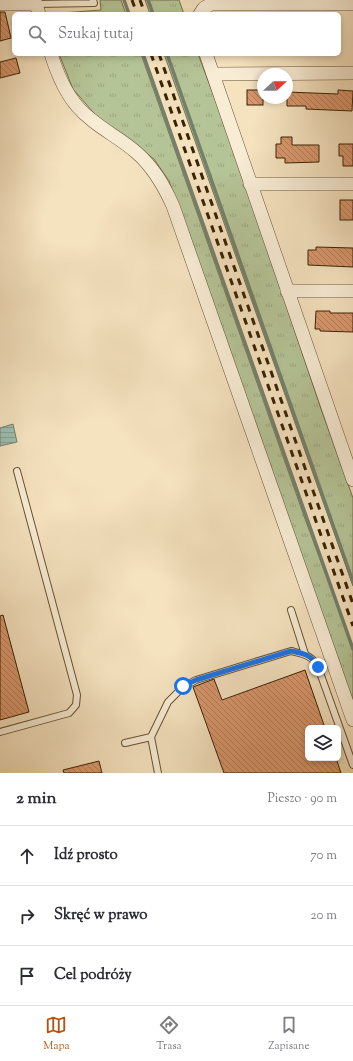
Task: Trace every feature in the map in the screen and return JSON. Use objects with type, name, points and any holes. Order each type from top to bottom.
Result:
[{"type":"street","points":[[0,4],[38,9]]},
{"type":"street","points":[[202,11],[211,4],[353,4]]},
{"type":"street","points":[[52,56],[60,80],[77,106],[91,120],[137,153],[159,178],[166,191],[178,221],[353,720]]},
{"type":"street","points":[[207,56],[353,480]]},
{"type":"street","points":[[213,74],[353,73]]},
{"type":"street","points":[[250,184],[353,184]]},
{"type":"street","points":[[287,291],[353,291]]},
{"type":"lane","points":[[38,9],[94,1]]},
{"type":"lane","points":[[0,732],[69,713],[76,705],[77,695],[17,471]]},
{"type":"lane","points":[[290,610],[305,654]]},
{"type":"lane","points":[[158,773],[151,737],[168,702],[183,686],[196,680],[291,651],[305,654],[314,660],[318,667],[353,765]]},
{"type":"lane","points":[[125,743],[151,737]]},
{"type":"green space","points":[[100,0],[121,0],[125,12],[75,12],[101,10]]},
{"type":"green space","points":[[145,0],[179,0],[183,12],[149,12]]},
{"type":"green space","points":[[60,56],[142,56],[304,516],[353,648],[353,703],[169,181],[154,159],[99,119],[73,89]]},
{"type":"green space","points":[[165,56],[199,56],[230,139],[321,409],[353,498],[353,586]]},
{"type":"water","points":[[13,424],[17,442],[0,446],[0,428]]},
{"type":"building","points":[[0,12],[5,12],[11,38],[0,41]]},
{"type":"building","points":[[16,58],[20,73],[0,78],[0,62]]},
{"type":"building","points":[[247,90],[257,90],[257,104],[263,105],[247,105]]},
{"type":"building","points":[[338,90],[353,91],[352,111],[306,109],[306,106],[287,106],[287,104],[293,104],[293,92],[338,94]]},
{"type":"building","points":[[281,137],[292,137],[292,145],[319,145],[319,162],[285,163],[285,158],[276,158],[276,144],[281,144]]},
{"type":"building","points":[[339,144],[353,144],[353,166],[343,166],[343,156],[339,156]]},
{"type":"building","points":[[340,200],[353,200],[353,220],[340,220]]},
{"type":"building","points":[[316,247],[353,248],[353,267],[308,265],[308,250],[316,250]]},
{"type":"building","points":[[316,311],[330,311],[330,313],[353,313],[353,332],[320,331],[320,329],[315,329]]},
{"type":"building","points":[[3,615],[29,712],[0,720],[0,616]]},
{"type":"building","points":[[305,670],[324,725],[305,725],[305,761],[337,761],[341,773],[224,773],[193,687],[214,679],[222,700]]},
{"type":"building","points":[[99,761],[102,773],[64,773],[63,770]]},
{"type":"waterway","points":[[124,0],[128,12]]},
{"type":"waterway","points":[[148,0],[152,12]]},
{"type":"waterway","points":[[144,56],[353,649]]},
{"type":"waterway","points":[[168,56],[353,582]]},
{"type":"railway","points":[[132,0],[136,12]]},
{"type":"railway","points":[[140,0],[144,12]]},
{"type":"railway","points":[[152,56],[353,626]]},
{"type":"railway","points":[[160,56],[353,604]]},
{"type":"route","points":[[183,686],[196,680],[291,651],[305,654],[314,660],[318,667]]}]
